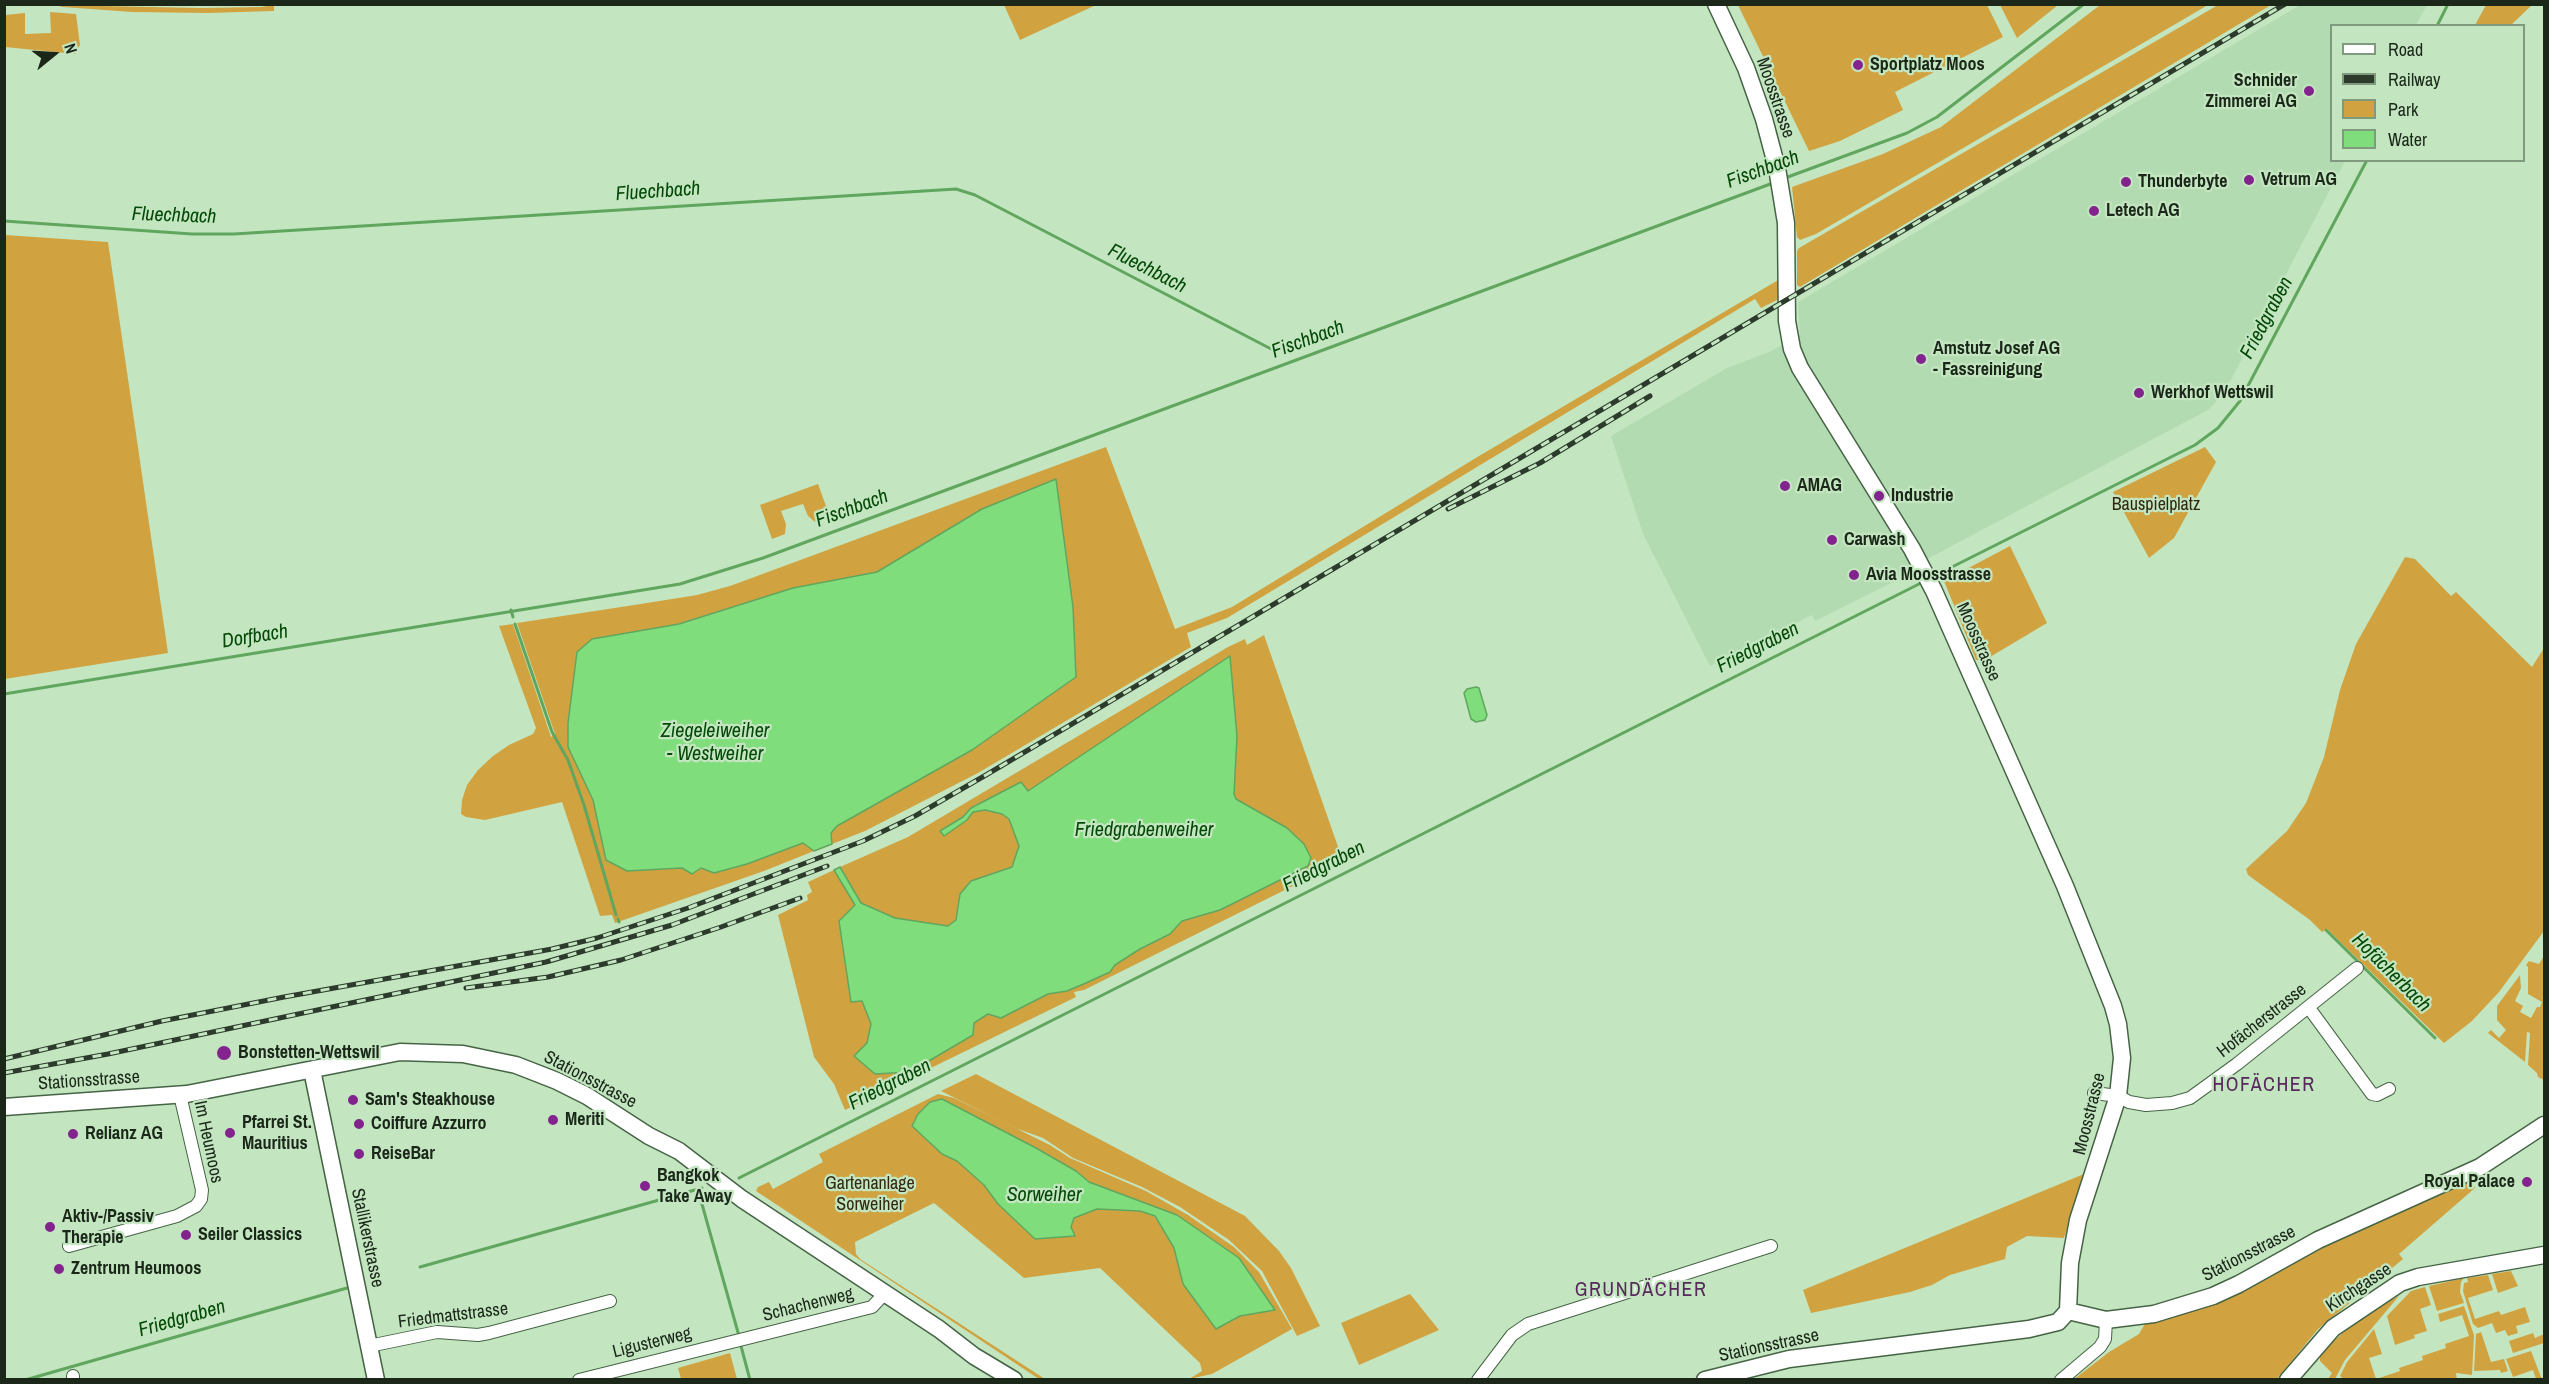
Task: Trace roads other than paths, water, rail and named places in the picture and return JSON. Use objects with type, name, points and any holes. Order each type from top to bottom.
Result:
[{"type":"main road","name":"Moosstrasse","points":[[1716,4],[1746,68],[1764,118],[1778,173],[1786,223],[1787,321],[1792,349],[1807,382],[1895,520],[1925,574],[2028,801],[2113,1006],[2118,1024],[2122,1058],[2118,1096],[2078,1220],[2070,1263],[2068,1311]]},
{"type":"main road","name":"Stationsstrasse","points":[[4,1107],[180,1095],[400,1053],[417,1052],[488,1058],[537,1072],[587,1096],[650,1136],[679,1151],[722,1185],[939,1329],[974,1356],[1014,1380]]},
{"type":"main road","name":"Stallikerstrasse","points":[[312,1070],[376,1380]]},
{"type":"main road","name":"Stationsstrasse","points":[[1705,1380],[1790,1359],[2030,1329],[2058,1322],[2068,1311],[2106,1320],[2154,1314],[2213,1296],[2239,1284],[2318,1240],[2480,1167],[2544,1125]]},
{"type":"main road","name":"Kirchgasse","points":[[2288,1380],[2332,1328],[2400,1283],[2418,1277],[2544,1255]]},
{"type":"street","name":"Hofächerstrasse","points":[[2094,1093],[2118,1096],[2129,1102],[2146,1105],[2172,1103],[2190,1098],[2309,1008],[2357,968]]},
{"type":"street","points":[[2309,1008],[2372,1095],[2389,1089]]},
{"type":"street","name":"Im Heumoos","points":[[69,1246],[177,1216],[196,1206],[201,1199],[202,1190],[180,1095]]},
{"type":"street","points":[[1478,1380],[1512,1335],[1528,1324],[1771,1246]]},
{"type":"street","name":"Schachenweg","points":[[734,1342],[872,1307],[885,1293]]},
{"type":"street","name":"Friedmattstrasse","points":[[369,1346],[437,1332],[489,1333],[610,1301]]},
{"type":"street","points":[[2061,1380],[2100,1347],[2105,1339],[2106,1320]]},
{"type":"street","name":"Ligusterweg","points":[[579,1380],[734,1342]]},
{"type":"water","name":"Ziegeleiweiher - Westweiher","points":[[1056,479],[1073,607],[1076,677],[972,750],[837,826],[831,833],[832,844],[814,851],[803,843],[747,864],[714,873],[701,868],[692,874],[682,868],[627,871],[606,860],[593,800],[568,747],[568,723],[577,652],[592,639],[679,624],[793,588],[877,572],[982,509]]},
{"type":"water","name":"Friedgrabenweiher","points":[[1230,656],[1237,736],[1234,794],[1236,799],[1287,828],[1304,844],[1311,858],[1308,866],[1220,910],[1182,921],[1170,934],[1140,949],[1115,965],[1110,972],[1067,991],[1048,994],[1001,1018],[988,1014],[974,1023],[973,1035],[910,1072],[875,1074],[854,1056],[867,1043],[871,1024],[862,1001],[851,1002],[839,921],[855,905],[834,870],[840,867],[861,903],[895,918],[948,926],[956,920],[960,894],[971,881],[1012,867],[1019,846],[1009,819],[1002,814],[985,810],[973,812],[967,820],[944,836],[940,831],[963,817],[971,808],[1021,782],[1028,791]]},
{"type":"water","points":[[1479,688],[1487,715],[1485,720],[1476,722],[1471,719],[1464,693],[1467,689]]},
{"type":"water","name":"Sorweiher","points":[[942,1099],[1036,1148],[1076,1171],[1089,1182],[1177,1215],[1239,1258],[1275,1310],[1240,1316],[1216,1329],[1183,1284],[1174,1248],[1155,1216],[1140,1211],[1097,1209],[1074,1218],[1071,1227],[1075,1236],[1035,1239],[998,1204],[984,1185],[957,1161],[942,1154],[912,1126],[918,1114],[930,1102]]},
{"type":"waterway","name":"Fischbach","points":[[1785,178],[1907,133],[1937,117],[2084,4]]},
{"type":"waterway","name":"Friedgraben","points":[[2438,24],[2448,4]]},
{"type":"waterway","name":"Friedgraben","points":[[1938,574],[2195,445],[2218,428],[2240,401],[2366,162]]},
{"type":"waterway","name":"Fischbach","points":[[4,694],[680,584],[763,558],[1773,183]]},
{"type":"waterway","name":"Fluechbach","points":[[4,221],[192,234],[234,234],[956,189],[975,195],[1275,351]]},
{"type":"waterway","name":"Friedgraben","points":[[739,1178],[1923,582]]},
{"type":"waterway","name":"Dorfbach","points":[[511,610],[513,617]]},
{"type":"waterway","name":"Fischbach","points":[[515,624],[552,732],[568,760],[584,805],[616,915]]},
{"type":"waterway","name":"Hofächerbach","points":[[2326,930],[2435,1038]]},
{"type":"waterway","name":"Friedgraben","points":[[420,1267],[702,1188]]},
{"type":"waterway","points":[[698,1190],[739,1336]]},
{"type":"waterway","name":"Friedgraben","points":[[25,1380],[347,1288]]},
{"type":"waterway","points":[[741,1346],[750,1380]]},
{"type":"railway","points":[[4,1059],[162,1021],[552,949],[597,938],[688,908],[863,841],[915,816],[986,775],[2285,4]]},
{"type":"railway","points":[[1448,509],[1540,463],[1650,396]]},
{"type":"railway","points":[[4,1073],[108,1054],[546,962],[672,925],[827,866]]},
{"type":"railway","points":[[466,988],[548,977],[621,960],[800,898]]},
{"type":"place","name":"Sportplatz Moos","points":[[1858,65]]},
{"type":"place","name":"Schnider Zimmerei AG","points":[[2309,91]]},
{"type":"place","name":"Vetrum AG","points":[[2249,180]]},
{"type":"place","name":"Thunderbyte","points":[[2126,182]]},
{"type":"place","name":"Letech AG","points":[[2094,211]]},
{"type":"place","name":"Amstutz Josef AG - Fassreinigung","points":[[1921,359]]},
{"type":"place","name":"Werkhof Wettswil","points":[[2139,393]]},
{"type":"place","name":"AMAG","points":[[1785,486]]},
{"type":"place","name":"Industrie","points":[[1879,496]]},
{"type":"place","name":"Carwash","points":[[1832,540]]},
{"type":"place","name":"Avia Moosstrasse","points":[[1854,575]]},
{"type":"place","name":"Bonstetten-Wettswil","points":[[224,1053]]},
{"type":"place","name":"Sam's Steakhouse","points":[[353,1100]]},
{"type":"place","name":"Meriti","points":[[553,1120]]},
{"type":"place","name":"Coiffure Azzurro","points":[[359,1124]]},
{"type":"place","name":"Pfarrei St. Mauritius","points":[[230,1133]]},
{"type":"place","name":"Relianz AG","points":[[73,1134]]},
{"type":"place","name":"ReiseBar","points":[[359,1154]]},
{"type":"place","name":"Royal Palace","points":[[2527,1182]]},
{"type":"place","name":"Bangkok Take Away","points":[[645,1186]]},
{"type":"place","name":"Aktiv-/Passiv Therapie","points":[[50,1227]]},
{"type":"place","name":"Seiler Classics","points":[[186,1235]]},
{"type":"place","name":"Zentrum Heumoos","points":[[59,1269]]},
{"type":"district","name":"HOFÄCHER","points":[[2264,1086]]},
{"type":"district","name":"GRUNDÄCHER","points":[[1641,1291]]},
{"type":"park label","name":"Bauspielplatz","points":[[2156,505]]},
{"type":"park label","name":"Gartenanlage Sorweiher","points":[[870,1194]]}]
